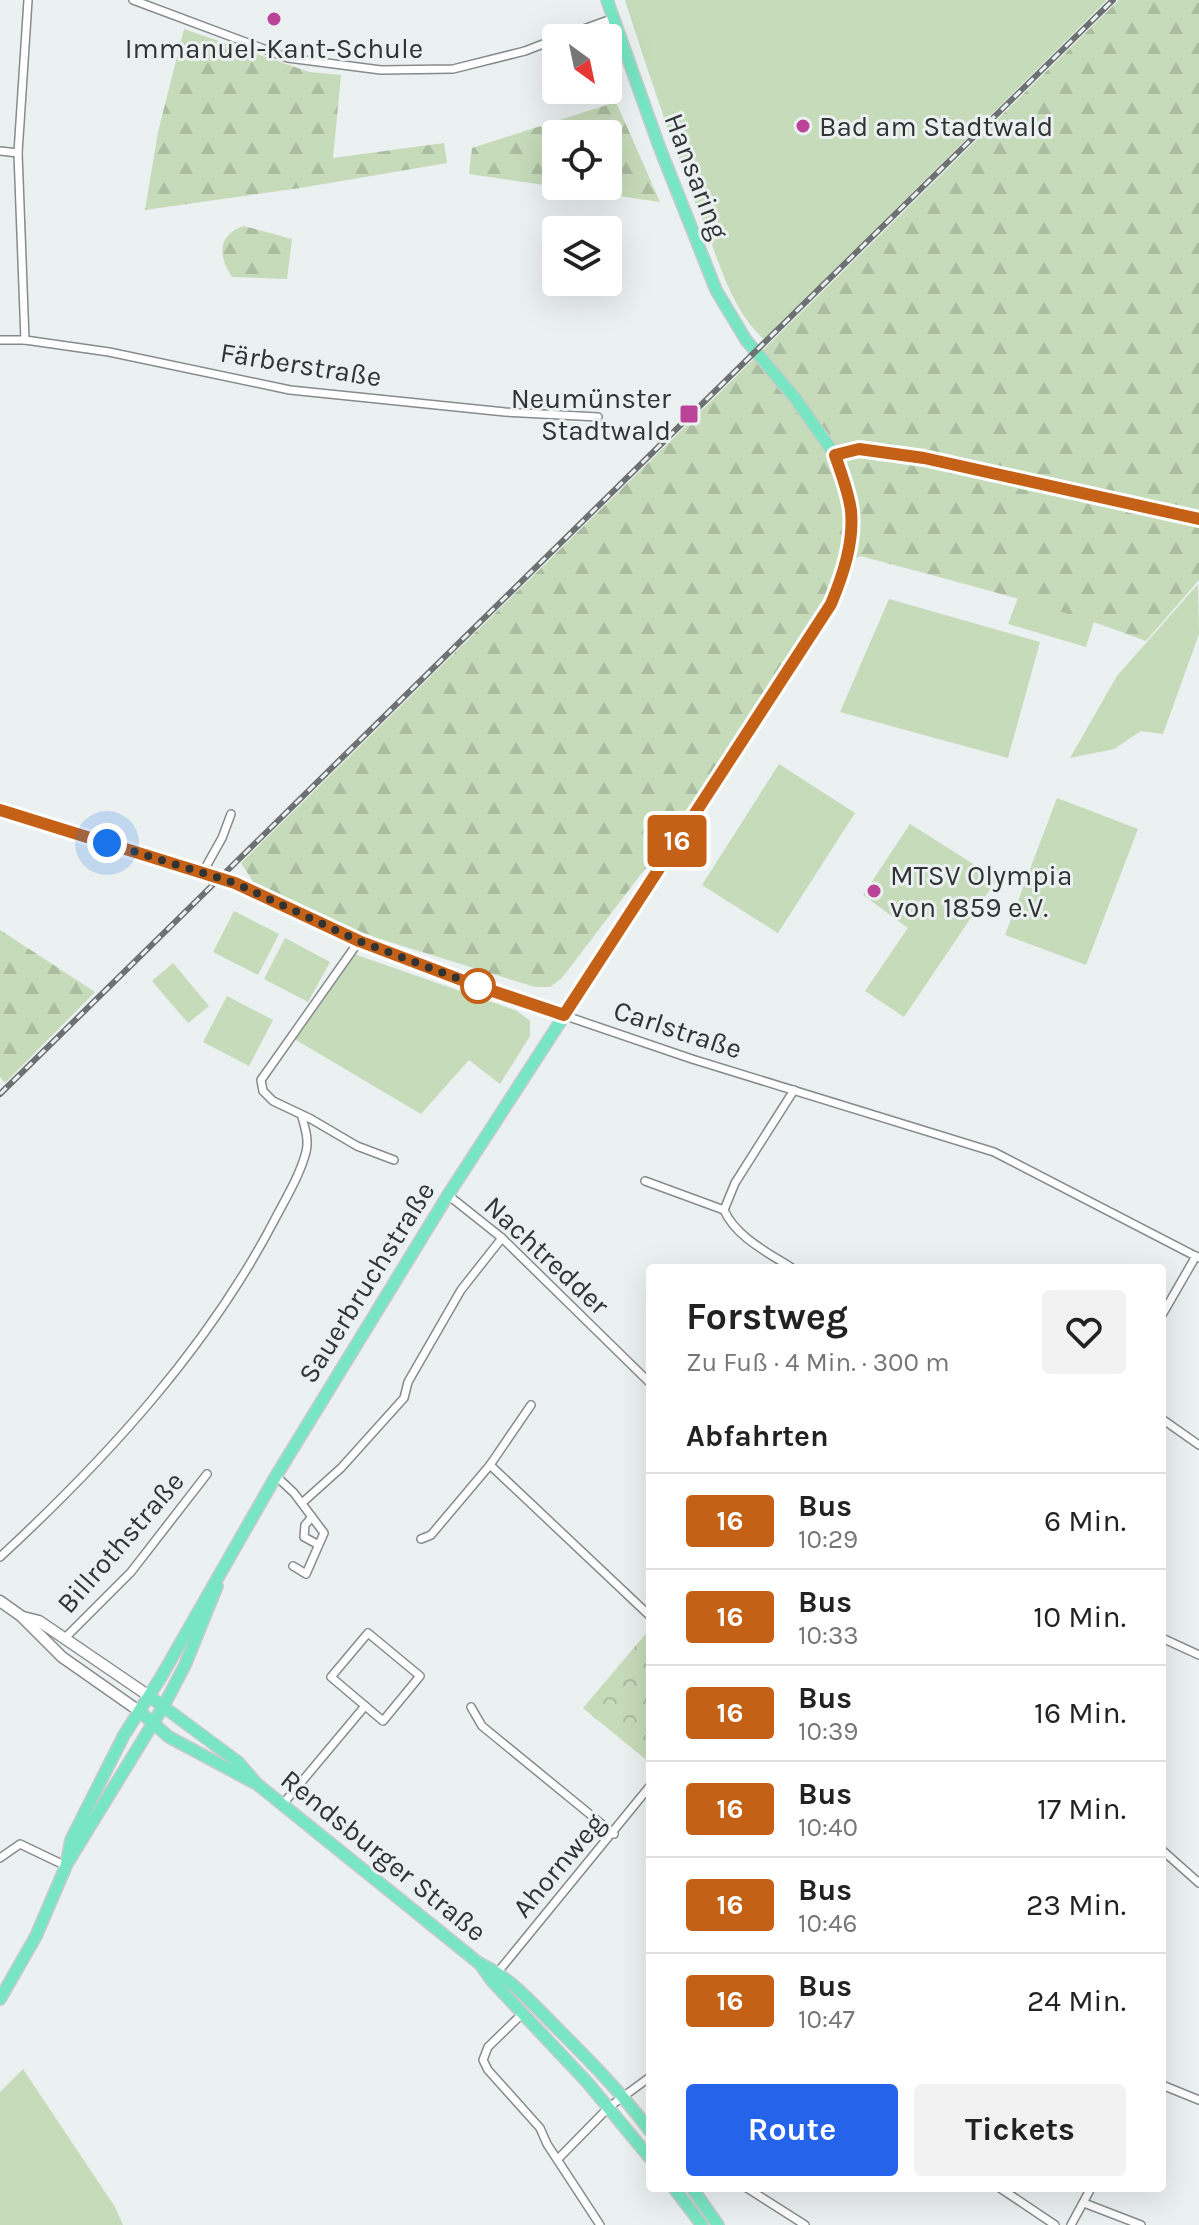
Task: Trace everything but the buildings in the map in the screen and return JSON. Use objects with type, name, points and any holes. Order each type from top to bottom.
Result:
[{"type":"main road","name":"Hansaring","points":[[607,0],[659,146],[716,290],[746,340],[812,420],[835,455]]},
{"type":"main road","name":"Sauerbruchstraße","points":[[66,1866],[71,1840],[102,1777],[276,1476],[448,1195],[831,604],[843,576],[850,539],[851,510],[835,455]]},
{"type":"main road","name":"Sauerbruchstraße","points":[[66,1866],[163,1707],[185,1665],[219,1579]]},
{"type":"main road","name":"Rendsburger Straße","points":[[149,1696],[238,1762],[257,1784]]},
{"type":"main road","name":"Rendsburger Straße","points":[[139,1711],[169,1737],[257,1784],[480,1964],[498,1972],[548,2019],[622,2096],[646,2126]]},
{"type":"main road","points":[[0,1999],[36,1936],[66,1866]]},
{"type":"main road","name":"Rendsburger Straße","points":[[480,1964],[492,1981],[609,2107],[646,2153]]},
{"type":"main road","points":[[677,2192],[702,2225]]},
{"type":"main road","points":[[695,2192],[718,2225]]},
{"type":"street","points":[[25,340],[18,153],[28,0]]},
{"type":"street","points":[[133,0],[288,58],[381,70],[453,69],[542,45]]},
{"type":"street","points":[[598,24],[614,18]]},
{"type":"street","points":[[0,151],[18,153]]},
{"type":"street","name":"Färberstraße","points":[[0,340],[25,340],[152,360],[290,390],[505,412],[598,417]]},
{"type":"street","points":[[835,455],[859,449],[924,458],[1199,519]]},
{"type":"street","name":"Carlstraße","points":[[0,810],[235,883],[359,941],[472,984],[695,1060],[994,1152],[1198,1257]]},
{"type":"street","points":[[203,872],[231,814]]},
{"type":"street","points":[[359,941],[261,1080],[263,1091],[273,1101],[357,1146],[394,1160]]},
{"type":"street","points":[[786,1264],[752,1242],[729,1220],[724,1210],[728,1196],[794,1090]]},
{"type":"street","points":[[0,1557],[97,1460],[177,1368],[236,1286],[264,1241],[306,1151],[302,1117]]},
{"type":"street","points":[[645,1181],[724,1210]]},
{"type":"street","name":"Nachtredder","points":[[448,1195],[502,1238],[646,1379]]},
{"type":"street","points":[[302,1503],[341,1468],[404,1398],[408,1382],[461,1290],[502,1238]]},
{"type":"street","points":[[1166,1309],[1198,1257]]},
{"type":"street","points":[[421,1539],[431,1535],[490,1465],[531,1405]]},
{"type":"street","points":[[1166,1422],[1199,1445]]},
{"type":"street","points":[[490,1465],[646,1612]]},
{"type":"street","name":"Billrothstraße","points":[[65,1638],[131,1572],[207,1474]]},
{"type":"street","points":[[276,1476],[302,1503],[324,1533],[306,1574],[293,1566]]},
{"type":"street","points":[[312,1517],[305,1525],[304,1537],[317,1544]]},
{"type":"street","name":"Rendsburger Straße","points":[[0,1601],[21,1616],[62,1657],[139,1711]]},
{"type":"street","name":"Rendsburger Straße","points":[[21,1616],[39,1621],[149,1696]]},
{"type":"street","points":[[368,1633],[420,1676],[383,1721],[365,1706],[331,1677],[368,1633]]},
{"type":"street","points":[[1166,1640],[1199,1655]]},
{"type":"street","points":[[283,1804],[365,1706]]},
{"type":"street","points":[[471,1707],[482,1726],[614,1834]]},
{"type":"street","name":"Ahornweg","points":[[498,1972],[646,1791]]},
{"type":"street","points":[[0,1858],[20,1844],[66,1866]]},
{"type":"street","points":[[1166,1854],[1199,1883]]},
{"type":"street","points":[[521,1993],[523,2013]]},
{"type":"street","points":[[548,2019],[530,2012],[523,2013],[488,2047],[483,2060],[488,2070],[540,2128],[600,2225]]},
{"type":"street","points":[[558,2159],[609,2107],[646,2080]]},
{"type":"street","points":[[1166,2087],[1199,2100]]},
{"type":"street","points":[[753,2192],[805,2225]]},
{"type":"street","points":[[1006,2192],[1055,2225]]},
{"type":"street","points":[[1071,2225],[1089,2192]]},
{"type":"street","points":[[1084,2203],[1141,2225]]},
{"type":"green space","name":"Bad am Stadtwald","points":[[625,0],[1107,0],[764,339],[744,316],[723,275],[674,146]]},
{"type":"green space","points":[[1119,0],[1199,0],[1199,580],[1146,641],[1040,605],[860,556],[836,569],[820,610],[657,859],[644,870],[562,978],[550,987],[535,987],[364,934],[254,883],[241,863]]},
{"type":"green space","points":[[184,29],[309,72],[341,75],[333,158],[444,143],[447,163],[145,210],[158,132]]},
{"type":"green space","points":[[617,104],[660,202],[622,196],[622,120],[560,120]]},
{"type":"green space","points":[[542,126],[542,185],[469,174],[472,148]]},
{"type":"green space","points":[[244,226],[292,239],[287,279],[232,277],[224,261],[223,247],[229,235]]},
{"type":"green space","points":[[1198,584],[1199,634],[1163,734],[1141,731],[1114,749],[1070,758],[1117,676]]},
{"type":"green space","points":[[1018,598],[1094,621],[1086,647],[1008,624]]},
{"type":"green space","points":[[889,599],[1040,642],[1008,758],[840,712]]},
{"type":"green space","points":[[779,764],[855,813],[778,933],[702,885]]},
{"type":"green space","points":[[1057,798],[1138,829],[1086,965],[1005,935]]},
{"type":"green space","points":[[910,824],[997,879],[904,1017],[865,991],[908,928],[863,895]]},
{"type":"green space","points":[[234,911],[279,934],[258,975],[213,952]]},
{"type":"green space","points":[[0,930],[95,992],[5,1083],[0,1077]]},
{"type":"green space","points":[[285,938],[330,962],[308,1002],[264,979]]},
{"type":"green space","points":[[351,953],[517,1011],[530,1021],[530,1036],[500,1084],[469,1060],[421,1114],[291,1037]]},
{"type":"green space","points":[[173,963],[209,1006],[188,1023],[152,981]]},
{"type":"green space","points":[[227,996],[273,1020],[249,1066],[203,1042]]},
{"type":"green space","points":[[646,1634],[646,1760],[583,1708]]},
{"type":"green space","points":[[23,2069],[115,2207],[123,2225],[0,2225],[0,2092]]},
{"type":"railway","points":[[0,1094],[1113,0]]},
{"type":"bus line","name":"16","points":[[0,810],[235,883],[359,941],[564,1015],[831,604],[843,576],[850,539],[851,510],[835,455],[859,449],[924,458],[1199,519]]},
{"type":"place","name":"Immanuel-Kant-Schule","points":[[274,19]]},
{"type":"place","name":"Bad am Stadtwald","points":[[803,126]]},
{"type":"place","name":"Neumünster Stadtwald","points":[[689,414]]},
{"type":"place","name":"MTSV Olympia von 1859 e.V.","points":[[874,891]]},
{"type":"route","points":[[107,843],[235,883],[359,941],[478,986]]}]
